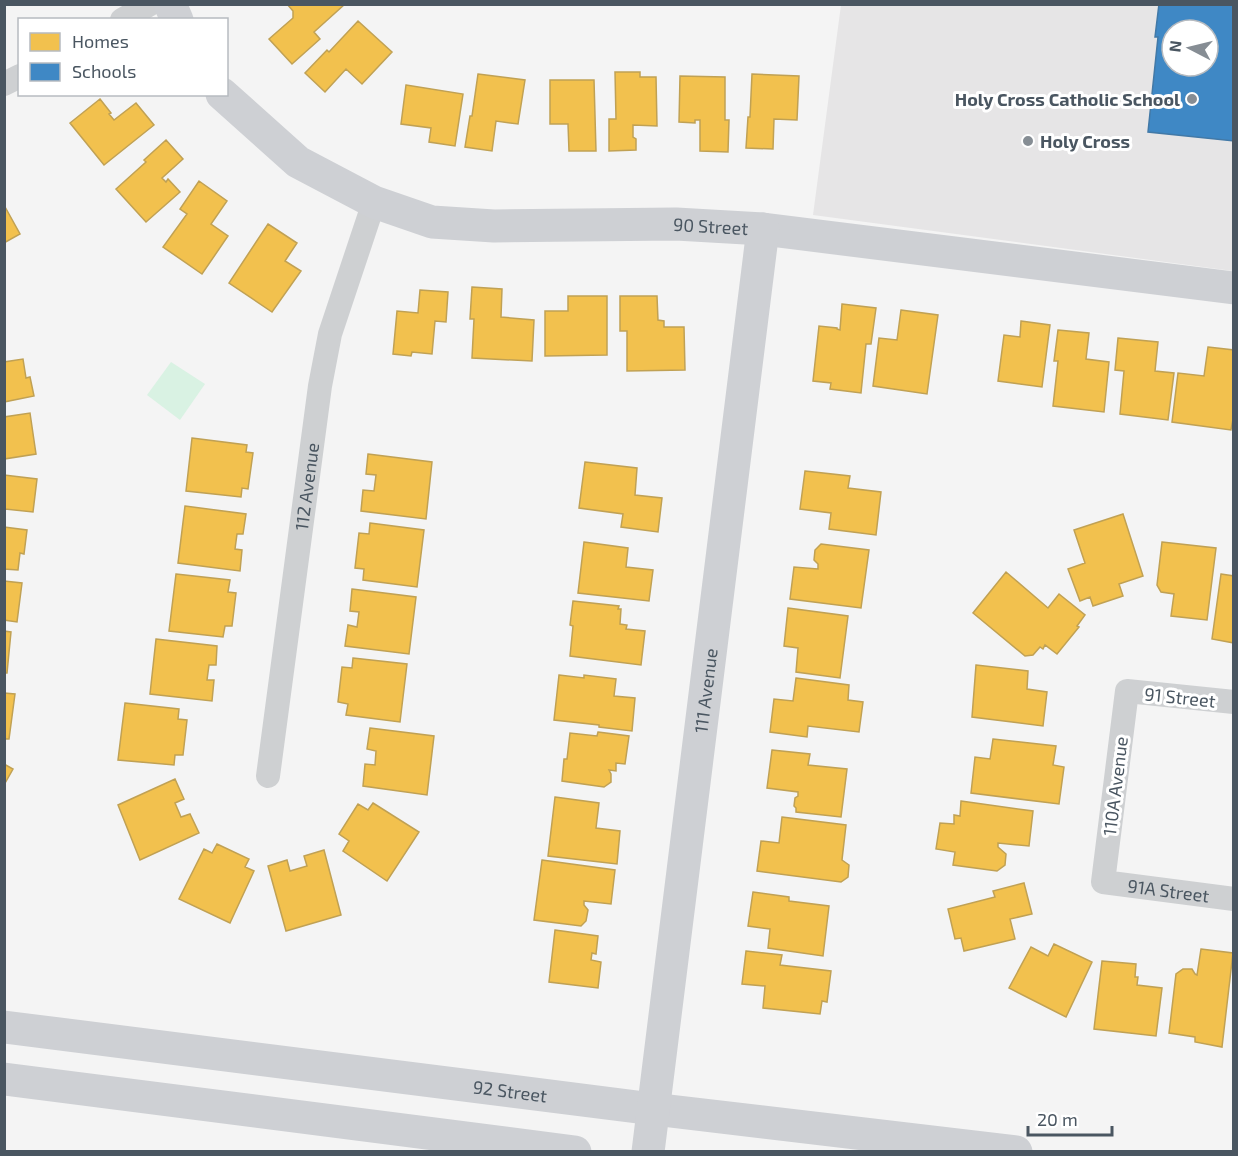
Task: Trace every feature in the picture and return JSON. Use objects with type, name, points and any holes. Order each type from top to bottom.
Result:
[{"type":"street","points":[[126,18],[150,4]]},
{"type":"street","points":[[170,4],[176,18]]},
{"type":"street","points":[[4,84],[18,76]]},
{"type":"street","name":"90 Street","points":[[224,96],[297,162],[374,202],[432,222],[494,226],[676,224],[763,230],[1233,288]]},
{"type":"street","name":"112 Avenue","points":[[268,776],[320,386],[330,334],[374,202]]},
{"type":"street","name":"111 Avenue","points":[[648,1152],[763,230]]},
{"type":"street","name":"91 Street","points":[[1127,691],[1233,702]]},
{"type":"street","name":"110A Avenue","points":[[1103,882],[1127,691]]},
{"type":"street","name":"91A Street","points":[[1103,882],[1233,899]]},
{"type":"street","name":"92 Street","points":[[4,1027],[653,1109],[1016,1152]]},
{"type":"street","points":[[4,1079],[575,1152]]},
{"type":"shaded area","name":"Holy Cross","points":[[841,5],[1233,5],[1233,271],[813,215]]},
{"type":"green space","points":[[171,362],[205,384],[180,420],[147,395]]},
{"type":"building: Homes","points":[[287,4],[345,4],[314,32],[320,39],[292,64],[269,39],[293,18],[293,11]]},
{"type":"building: Homes","points":[[358,21],[392,52],[362,84],[346,69],[325,92],[305,73],[327,50],[329,52]]},
{"type":"building: Homes","points":[[615,72],[640,72],[640,77],[656,77],[657,126],[633,125],[636,150],[609,151],[609,119],[616,119]]},
{"type":"building: Homes","points":[[478,74],[525,80],[518,124],[496,121],[492,151],[465,147]]},
{"type":"building: Homes","points":[[752,74],[799,76],[797,120],[774,119],[773,149],[746,148]]},
{"type":"building: Homes","points":[[680,76],[725,77],[725,120],[729,120],[728,152],[700,151],[700,120],[695,120],[695,123],[679,122]]},
{"type":"building: Homes","points":[[550,80],[594,80],[596,151],[569,151],[568,124],[550,124]]},
{"type":"building: Homes","points":[[406,85],[463,94],[455,146],[429,142],[431,128],[401,124]]},
{"type":"building: Homes","points":[[100,99],[114,120],[136,103],[154,125],[104,165],[70,123]]},
{"type":"building: Homes","points":[[166,140],[183,159],[162,178],[166,182],[168,179],[180,192],[146,222],[116,189]]},
{"type":"building: Homes","points":[[199,181],[227,201],[211,224],[228,236],[202,274],[163,247],[187,214],[180,209]]},
{"type":"building: Homes","points":[[4,205],[20,234],[4,243]]},
{"type":"building: Homes","points":[[268,224],[297,243],[285,261],[301,271],[272,312],[229,283]]},
{"type":"building: Homes","points":[[472,287],[502,289],[501,317],[534,320],[532,361],[472,358],[474,319],[470,319]]},
{"type":"building: Homes","points":[[420,290],[448,292],[446,322],[435,321],[432,354],[412,352],[411,356],[393,354],[397,311],[418,313]]},
{"type":"building: Homes","points":[[568,296],[607,296],[607,355],[545,356],[545,311],[568,311]]},
{"type":"building: Homes","points":[[620,296],[657,296],[658,320],[664,321],[664,327],[684,327],[685,370],[627,371],[627,331],[620,331]]},
{"type":"building: Homes","points":[[842,304],[876,308],[871,344],[866,344],[861,393],[830,389],[831,383],[813,381],[819,326],[840,330]]},
{"type":"building: Homes","points":[[901,310],[938,315],[927,394],[873,386],[879,338],[897,340]]},
{"type":"building: Homes","points":[[1021,321],[1050,325],[1042,387],[998,381],[1004,335],[1020,337]]},
{"type":"building: Homes","points":[[1058,330],[1089,333],[1086,359],[1109,362],[1104,412],[1053,406],[1058,361],[1054,361]]},
{"type":"building: Homes","points":[[1118,338],[1158,342],[1155,371],[1174,373],[1168,420],[1120,414],[1124,371],[1115,370]]},
{"type":"building: Homes","points":[[1208,347],[1234,350],[1234,414],[1231,430],[1172,422],[1178,373],[1204,376]]},
{"type":"building: Homes","points":[[23,359],[26,378],[30,377],[34,396],[4,402],[4,362]]},
{"type":"building: Homes","points":[[30,413],[36,454],[4,459],[4,417]]},
{"type":"building: Homes","points":[[192,438],[247,445],[246,452],[253,453],[248,489],[242,488],[241,497],[186,491]]},
{"type":"building: Homes","points":[[368,454],[432,462],[426,519],[361,511],[363,490],[374,491],[376,475],[366,474]]},
{"type":"building: Homes","points":[[585,462],[637,468],[635,495],[662,498],[658,532],[621,527],[623,514],[579,508]]},
{"type":"building: Homes","points":[[805,471],[850,476],[848,488],[881,492],[876,535],[829,529],[831,513],[800,509]]},
{"type":"building: Homes","points":[[4,475],[37,479],[33,512],[4,510]]},
{"type":"building: Homes","points":[[185,506],[246,514],[243,534],[237,534],[235,549],[242,550],[240,571],[178,563]]},
{"type":"building: Homes","points":[[1123,514],[1143,576],[1119,584],[1123,596],[1093,606],[1090,597],[1080,601],[1068,569],[1085,563],[1074,530]]},
{"type":"building: Homes","points":[[370,523],[424,530],[417,587],[363,580],[364,569],[355,568],[359,533],[369,534]]},
{"type":"building: Homes","points":[[4,527],[27,530],[24,554],[20,553],[18,570],[4,569]]},
{"type":"building: Homes","points":[[584,542],[628,548],[626,567],[653,570],[649,601],[578,593]]},
{"type":"building: Homes","points":[[1162,542],[1216,548],[1207,620],[1171,616],[1174,594],[1161,592],[1157,585]]},
{"type":"building: Homes","points":[[821,544],[869,550],[861,608],[790,599],[794,567],[818,569],[818,564],[814,560],[815,550]]},
{"type":"building: Homes","points":[[1006,572],[1048,608],[1059,594],[1085,615],[1077,626],[1079,627],[1057,654],[1045,645],[1033,655],[1025,656],[973,613]]},
{"type":"building: Homes","points":[[176,574],[230,580],[228,592],[236,593],[232,626],[225,626],[223,637],[169,631]]},
{"type":"building: Homes","points":[[1221,574],[1234,576],[1234,643],[1212,639]]},
{"type":"building: Homes","points":[[4,581],[22,583],[17,622],[4,620]]},
{"type":"building: Homes","points":[[352,589],[416,597],[409,654],[345,646],[348,625],[357,627],[359,612],[350,611]]},
{"type":"building: Homes","points":[[573,601],[619,606],[618,609],[621,609],[620,624],[627,625],[626,629],[645,631],[641,665],[570,656]]},
{"type":"building: Homes","points":[[788,608],[848,616],[840,678],[796,672],[798,648],[784,646]]},
{"type":"building: Homes","points":[[4,631],[11,632],[7,673],[4,673]]},
{"type":"building: Homes","points":[[156,639],[217,646],[216,665],[209,665],[207,680],[214,680],[212,701],[150,694]]},
{"type":"building: Homes","points":[[353,658],[407,664],[400,722],[346,715],[348,704],[338,702],[342,667],[352,668]]},
{"type":"building: Homes","points":[[976,665],[1028,671],[1027,689],[1047,692],[1043,726],[972,717]]},
{"type":"building: Homes","points":[[559,675],[616,679],[614,696],[635,698],[632,731],[554,720]]},
{"type":"building: Homes","points":[[796,678],[849,685],[848,700],[863,702],[859,732],[808,726],[807,737],[770,732],[774,699],[793,701]]},
{"type":"building: Homes","points":[[4,693],[15,694],[9,739],[4,739]]},
{"type":"building: Homes","points":[[125,703],[179,709],[178,719],[187,720],[183,755],[175,755],[174,765],[118,760]]},
{"type":"building: Homes","points":[[370,728],[434,736],[427,795],[363,786],[365,764],[375,765],[376,751],[367,749]]},
{"type":"building: Homes","points":[[598,732],[629,736],[625,764],[616,763],[616,771],[609,770],[611,782],[604,787],[562,781],[570,733],[597,736]]},
{"type":"building: Homes","points":[[993,739],[1056,746],[1053,765],[1064,767],[1059,804],[971,793],[975,757],[990,759]]},
{"type":"building: Homes","points":[[772,750],[810,754],[808,765],[847,769],[841,817],[796,812],[794,806],[798,792],[767,788]]},
{"type":"building: Homes","points":[[4,764],[13,769],[4,785]]},
{"type":"building: Homes","points":[[175,779],[184,799],[175,803],[181,817],[190,814],[199,833],[140,860],[118,805]]},
{"type":"building: Homes","points":[[555,797],[599,803],[596,828],[620,831],[617,864],[548,856]]},
{"type":"building: Homes","points":[[961,801],[1033,811],[1029,846],[998,843],[998,847],[1006,854],[1005,865],[997,871],[953,865],[955,852],[936,849],[940,823],[954,824],[954,815],[960,816]]},
{"type":"building: Homes","points":[[373,803],[419,832],[387,881],[343,851],[349,841],[339,834],[358,804],[368,810]]},
{"type":"building: Homes","points":[[782,817],[846,825],[842,860],[849,865],[848,877],[841,882],[757,871],[761,841],[779,843]]},
{"type":"building: Homes","points":[[217,844],[249,859],[245,867],[254,871],[230,923],[179,899],[204,849],[212,853]]},
{"type":"building: Homes","points":[[324,850],[341,915],[286,931],[268,866],[287,860],[290,871],[307,866],[304,856]]},
{"type":"building: Homes","points":[[542,860],[615,870],[611,904],[584,901],[588,910],[586,921],[581,926],[534,920]]},
{"type":"building: Homes","points":[[1024,883],[1032,914],[1010,919],[1015,939],[964,951],[961,938],[955,939],[948,909],[995,897],[993,891]]},
{"type":"building: Homes","points":[[753,892],[789,897],[789,901],[829,906],[823,956],[768,948],[770,929],[748,926]]},
{"type":"building: Homes","points":[[555,930],[598,936],[596,954],[592,953],[591,960],[601,962],[598,988],[549,982]]},
{"type":"building: Homes","points":[[1054,944],[1092,962],[1066,1017],[1009,988],[1031,947],[1048,956]]},
{"type":"building: Homes","points":[[1201,949],[1233,953],[1222,1047],[1195,1042],[1195,1037],[1169,1033],[1176,974],[1183,969],[1192,969],[1197,975]]},
{"type":"building: Homes","points":[[746,951],[782,955],[780,965],[831,971],[827,1002],[822,1001],[820,1014],[763,1008],[765,986],[742,984]]},
{"type":"building: Homes","points":[[1102,961],[1136,964],[1137,985],[1162,988],[1156,1036],[1094,1029]]},
{"type":"building: Schools","name":"Holy Cross Catholic School","points":[[1159,4],[1234,4],[1234,141],[1148,132],[1158,37],[1155,37]]},
{"type":"place","name":"Holy Cross Catholic School","points":[[1192,99]]},
{"type":"place","name":"Holy Cross","points":[[1028,141]]}]
